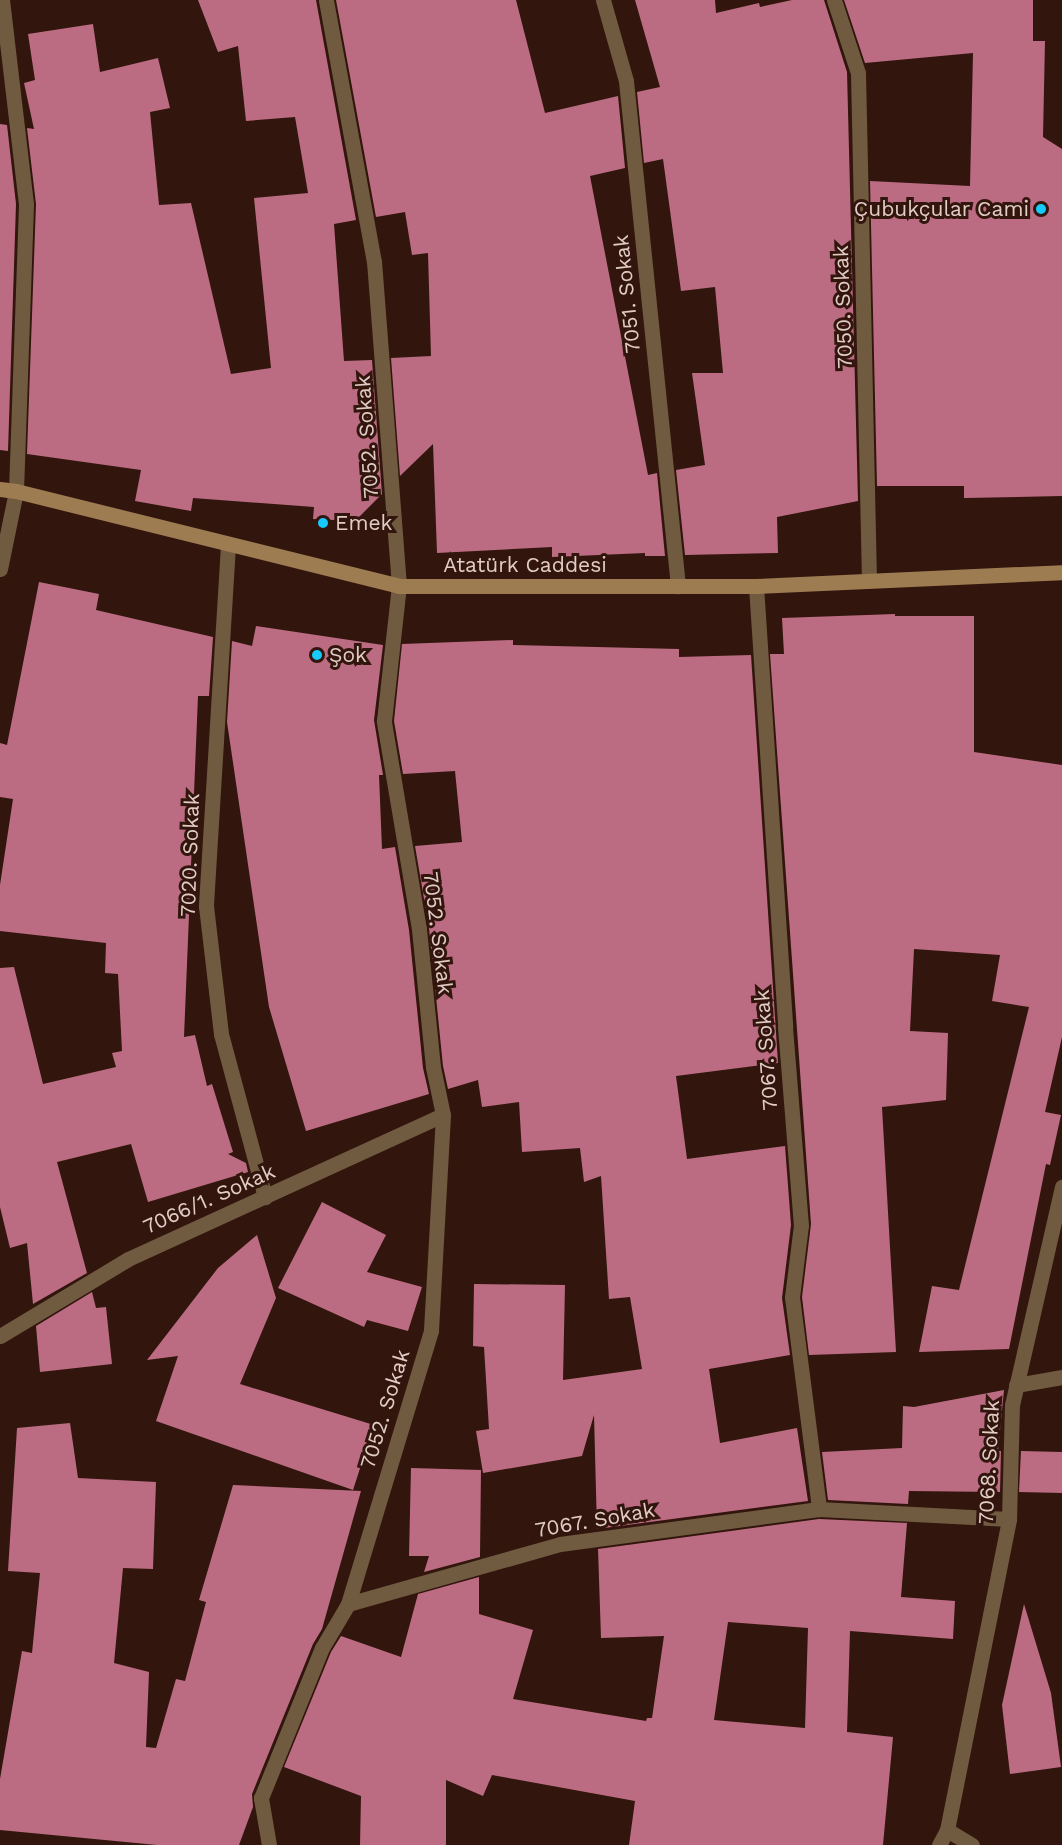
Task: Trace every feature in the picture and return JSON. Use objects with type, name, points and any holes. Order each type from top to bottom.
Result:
[{"type":"main road","name":"Atatürk Caddesi","points":[[8,490],[399,586],[756,586],[1062,572]]},
{"type":"street","points":[[0,569],[8,490],[26,204],[2,0]]},
{"type":"street","name":"7052. Sokak","points":[[269,1845],[261,1798],[322,1648],[348,1604],[431,1330],[443,1115],[433,1067],[419,929],[384,721],[399,586],[374,262],[326,0]]},
{"type":"street","name":"7051. Sokak","points":[[603,0],[626,81],[678,586]]},
{"type":"street","name":"7050. Sokak","points":[[834,0],[858,73],[869,581]]},
{"type":"street","name":"7020. Sokak","points":[[228,545],[206,906],[221,1034],[264,1197]]},
{"type":"street","name":"7067. Sokak","points":[[756,586],[785,1027],[801,1225],[792,1297],[819,1509]]},
{"type":"street","name":"7066/1. Sokak","points":[[0,1336],[128,1259],[443,1115]]},
{"type":"street","name":"7068. Sokak","points":[[939,1845],[947,1830],[1010,1518],[1012,1404],[1062,1187]]},
{"type":"street","points":[[1016,1385],[1062,1377]]},
{"type":"street","name":"7067. Sokak","points":[[348,1604],[560,1544],[819,1509],[1010,1518]]},
{"type":"street","points":[[947,1830],[972,1845]]},
{"type":"building","points":[[198,0],[316,0],[356,220],[334,224],[344,361],[372,360],[382,494],[355,521],[313,519],[314,507],[193,498],[191,511],[135,501],[141,470],[27,454],[36,204],[27,128],[34,129],[24,83],[35,80],[28,34],[93,24],[100,72],[158,58],[170,108],[150,112],[159,205],[191,203],[231,374],[271,368],[254,198],[308,193],[295,117],[246,121],[238,46],[218,52]]},
{"type":"building","points":[[336,0],[516,0],[545,113],[618,96],[625,168],[590,176],[648,475],[657,473],[665,556],[645,556],[645,553],[552,557],[552,547],[437,553],[433,444],[400,476],[391,358],[431,356],[428,253],[412,255],[405,212],[376,217]]},
{"type":"building","points":[[635,0],[715,0],[716,13],[759,3],[760,7],[792,0],[824,0],[847,72],[858,501],[777,517],[778,553],[685,555],[676,470],[705,465],[692,373],[723,373],[715,287],[681,291],[663,159],[644,163],[637,92],[660,87]]},
{"type":"building","points":[[844,0],[1033,0],[1033,41],[1045,41],[1043,137],[1062,149],[1062,496],[964,498],[964,486],[877,486],[870,181],[970,186],[973,53],[865,63]]},
{"type":"building","points":[[0,124],[7,125],[16,204],[8,451],[0,450]]},
{"type":"building","points":[[39,582],[99,594],[96,610],[213,637],[209,696],[198,696],[184,1037],[195,1035],[207,1086],[212,1084],[233,1152],[228,1154],[246,1163],[248,1172],[148,1202],[131,1144],[57,1162],[87,1273],[33,1304],[27,1243],[10,1248],[0,1207],[0,968],[14,967],[43,1084],[116,1067],[112,1053],[122,1051],[118,974],[105,973],[106,943],[0,931],[0,885],[13,799],[0,797],[0,743],[7,745]]},
{"type":"building","points":[[895,614],[895,616],[974,616],[974,752],[1062,765],[1062,1037],[1045,1112],[1061,1115],[1050,1165],[1046,1164],[1009,1349],[919,1352],[932,1286],[959,1290],[1029,1007],[992,1001],[1000,955],[914,949],[910,1031],[948,1033],[946,1100],[882,1107],[896,1352],[809,1355],[802,1297],[811,1224],[770,654],[784,654],[782,618]]},
{"type":"building","points":[[256,626],[383,645],[374,720],[383,775],[379,775],[382,849],[395,847],[409,930],[423,1068],[429,1094],[306,1131],[269,1007],[227,722],[232,641],[252,646]]},
{"type":"building","points":[[513,640],[513,645],[679,649],[679,657],[751,655],[778,1063],[676,1076],[687,1159],[785,1146],[791,1225],[782,1298],[790,1355],[709,1369],[720,1443],[797,1428],[808,1501],[597,1529],[594,1415],[582,1456],[483,1473],[476,1431],[489,1429],[484,1347],[473,1346],[474,1284],[565,1285],[563,1380],[642,1369],[630,1297],[609,1299],[601,1176],[584,1182],[580,1148],[522,1152],[519,1102],[482,1107],[478,1080],[448,1089],[443,1066],[429,928],[415,846],[462,842],[455,771],[403,774],[394,721],[402,644]]},
{"type":"building","points":[[322,1202],[386,1235],[367,1272],[422,1287],[408,1331],[367,1320],[364,1327],[278,1288]]},
{"type":"building","points":[[257,1235],[276,1298],[240,1384],[374,1425],[353,1490],[156,1421],[178,1356],[147,1360],[218,1268]]},
{"type":"building","points":[[92,1292],[96,1308],[106,1307],[112,1364],[40,1372],[36,1326]]},
{"type":"building","points":[[1004,1390],[998,1451],[1001,1451],[1000,1492],[909,1491],[908,1504],[828,1500],[822,1452],[902,1448],[903,1406],[914,1407]]},
{"type":"building","points":[[70,1423],[78,1478],[156,1482],[153,1569],[123,1568],[114,1663],[149,1672],[146,1747],[156,1748],[176,1679],[185,1681],[206,1602],[199,1600],[233,1485],[361,1491],[322,1629],[313,1644],[252,1794],[253,1807],[239,1845],[157,1845],[0,1830],[0,1779],[22,1651],[32,1653],[40,1573],[8,1571],[17,1428]]},
{"type":"building","points":[[1021,1451],[1062,1452],[1062,1493],[1019,1492]]},
{"type":"building","points":[[411,1468],[481,1470],[480,1557],[424,1572],[429,1556],[409,1556]]},
{"type":"building","points":[[819,1519],[907,1523],[901,1597],[955,1601],[953,1639],[850,1631],[847,1732],[893,1737],[883,1845],[629,1845],[635,1801],[492,1775],[483,1796],[446,1780],[446,1845],[360,1845],[361,1796],[284,1767],[331,1652],[341,1636],[401,1657],[418,1594],[479,1577],[479,1614],[533,1630],[513,1699],[646,1721],[647,1718],[652,1718],[664,1636],[601,1638],[598,1549]],"holes":[[[728,1622],[808,1628],[805,1728],[714,1720]]]},
{"type":"building","points":[[1024,1604],[1051,1693],[1061,1767],[1010,1774],[1002,1705]]},
{"type":"place","name":"Çubukçular Cami","points":[[1041,209]]},
{"type":"place","name":"Emek","points":[[323,523]]},
{"type":"place","name":"Şok","points":[[317,655]]}]
